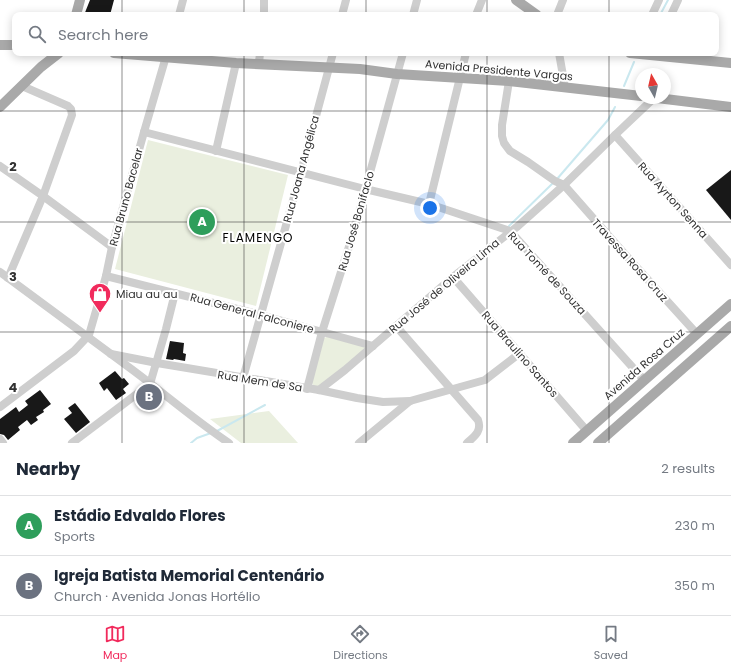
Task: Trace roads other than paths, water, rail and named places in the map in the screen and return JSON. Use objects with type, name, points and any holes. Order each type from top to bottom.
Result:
[{"type":"main road","points":[[77,12],[80,0]]},
{"type":"main road","points":[[516,0],[532,12]]},
{"type":"main road","points":[[0,45],[12,45]]},
{"type":"main road","points":[[0,106],[41,67],[55,56]]},
{"type":"main road","name":"Avenida Presidente Vargas","points":[[176,56],[236,63],[260,58],[397,74],[509,81],[635,95]]},
{"type":"main road","points":[[669,56],[731,63]]},
{"type":"main road","points":[[671,100],[731,107]]},
{"type":"main road","name":"Avenida Rosa Cruz","points":[[574,443],[731,304]]},
{"type":"main road","points":[[598,443],[731,326]]},
{"type":"main road","points":[[671,356],[681,359],[683,368]]},
{"type":"street","points":[[180,12],[183,0]]},
{"type":"street","points":[[264,0],[264,12]]},
{"type":"street","points":[[343,12],[346,0]]},
{"type":"street","points":[[414,12],[417,0]]},
{"type":"street","points":[[477,12],[482,0]]},
{"type":"street","points":[[558,12],[563,0]]},
{"type":"street","points":[[653,12],[658,0]]},
{"type":"street","points":[[672,12],[678,0]]},
{"type":"street","name":"Rua Bruno Bacelar","points":[[88,338],[144,132],[167,56]]},
{"type":"street","name":"Rua Joana Angélica","points":[[242,378],[261,315],[332,56]]},
{"type":"street","name":"Rua José Bonifaclo","points":[[307,389],[322,332],[353,234],[402,56]]},
{"type":"street","points":[[429,204],[465,56]]},
{"type":"street","points":[[559,56],[565,87]]},
{"type":"street","points":[[216,151],[236,63]]},
{"type":"street","points":[[509,81],[502,125],[502,136],[504,143],[510,151],[564,185]]},
{"type":"street","points":[[8,278],[43,196],[72,111],[66,105],[22,86]]},
{"type":"street","name":"Rua José de Oliveira Lima","points":[[319,390],[374,346],[452,277],[518,226],[564,185],[649,104]]},
{"type":"street","name":"Rua Tomé de Souza","points":[[144,132],[429,204],[510,231],[644,380]]},
{"type":"street","name":"Rua Ayrton Senna","points":[[615,135],[731,265]]},
{"type":"street","points":[[0,166],[112,247]]},
{"type":"street","name":"Travessa Rosa Cruz","points":[[564,185],[697,334]]},
{"type":"street","points":[[0,272],[36,297],[208,429],[229,443]]},
{"type":"street","name":"Rua General Falconiere","points":[[106,276],[261,315],[374,346]]},
{"type":"street","name":"Rua Braulino Santos","points":[[452,277],[587,430]]},
{"type":"street","points":[[72,443],[150,384],[175,293]]},
{"type":"street","points":[[396,326],[478,420],[480,425],[478,432],[467,443]]},
{"type":"street","points":[[0,407],[74,351],[88,338]]},
{"type":"street","points":[[360,443],[410,401],[485,380],[520,353]]},
{"type":"street","name":"Rua Mem de Sa","points":[[111,354],[383,402],[410,401]]},
{"type":"street","points":[[0,439],[3,443]]},
{"type":"waterway","points":[[662,12],[668,0]]},
{"type":"waterway","points":[[624,86],[634,62]]},
{"type":"waterway","points":[[557,179],[608,120],[615,107]]},
{"type":"waterway","points":[[509,226],[554,182]]},
{"type":"waterway","points":[[217,431],[265,405]]},
{"type":"waterway","points":[[191,443],[197,438],[211,433]]},
{"type":"place","name":"Estádio Edvaldo Flores","points":[[202,222]]},
{"type":"place","name":"Miau au au","points":[[100,314]]},
{"type":"place","name":"Igreja Batista Memorial Centenário","points":[[149,397]]},
{"type":"district","name":"FLAMENGO","points":[[258,237]]}]
